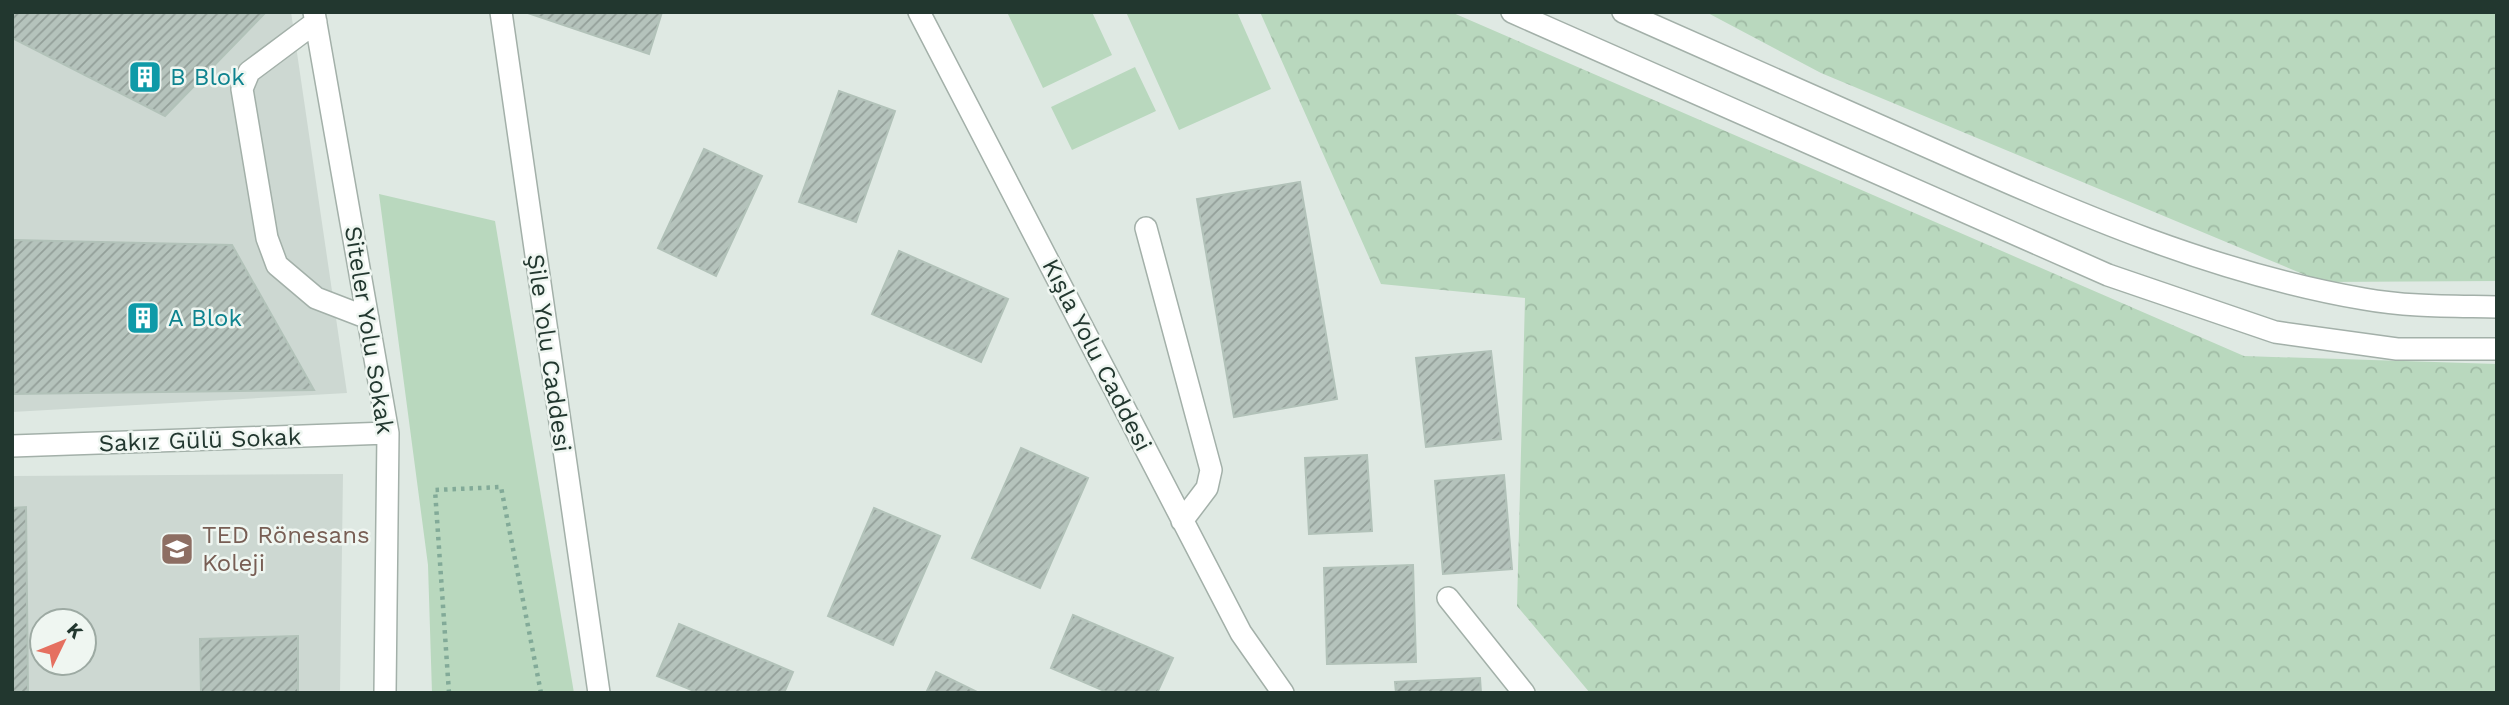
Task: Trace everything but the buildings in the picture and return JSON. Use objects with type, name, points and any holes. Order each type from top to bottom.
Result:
[{"type":"street","name":"Şile Yolu Caddesi","points":[[501,12],[599,693]]},
{"type":"street","name":"Kışla Yolu Caddesi","points":[[919,12],[1241,634],[1283,693]]},
{"type":"street","points":[[1512,12],[2108,275],[2275,332],[2397,349],[2497,349]]},
{"type":"street","points":[[1623,12],[2074,212],[2184,251],[2299,286],[2365,299],[2413,306],[2497,307]]},
{"type":"street","points":[[315,17],[249,72],[242,89],[267,238],[276,265],[316,298],[368,318]]},
{"type":"street","name":"Siteler Yolu Sokak","points":[[315,17],[388,433],[385,693]]},
{"type":"street","points":[[1146,228],[1210,470],[1207,488],[1182,521]]},
{"type":"street","name":"Sakız Gülü Sokak","points":[[12,446],[388,433]]},
{"type":"street","points":[[1448,598],[1524,693]]},
{"type":"path","points":[[449,693],[435,489],[501,487],[541,693]]},
{"type":"shaded area","points":[[12,12],[291,12],[347,393],[12,412]]},
{"type":"shaded area","name":"TED Rönesans Koleji","points":[[343,474],[340,693],[12,693],[12,476]]},
{"type":"green space","points":[[1007,12],[1092,12],[1112,55],[1043,88]]},
{"type":"green space","points":[[1126,12],[1237,12],[1271,89],[1179,130]]},
{"type":"green space","points":[[1260,12],[1451,12],[2244,356],[2497,364],[2497,693],[1590,693],[1517,606],[1525,298],[1381,284]]},
{"type":"green space","points":[[1706,12],[2497,12],[2497,281],[2322,282],[1821,73]]},
{"type":"green space","points":[[1135,67],[1156,111],[1072,150],[1051,107]]},
{"type":"green space","points":[[379,194],[495,221],[574,693],[432,693],[428,565]]},
{"type":"place","name":"B Blok","points":[[145,77]]},
{"type":"place","name":"A Blok","points":[[143,318]]},
{"type":"place","name":"TED Rönesans Koleji","points":[[177,549]]}]
